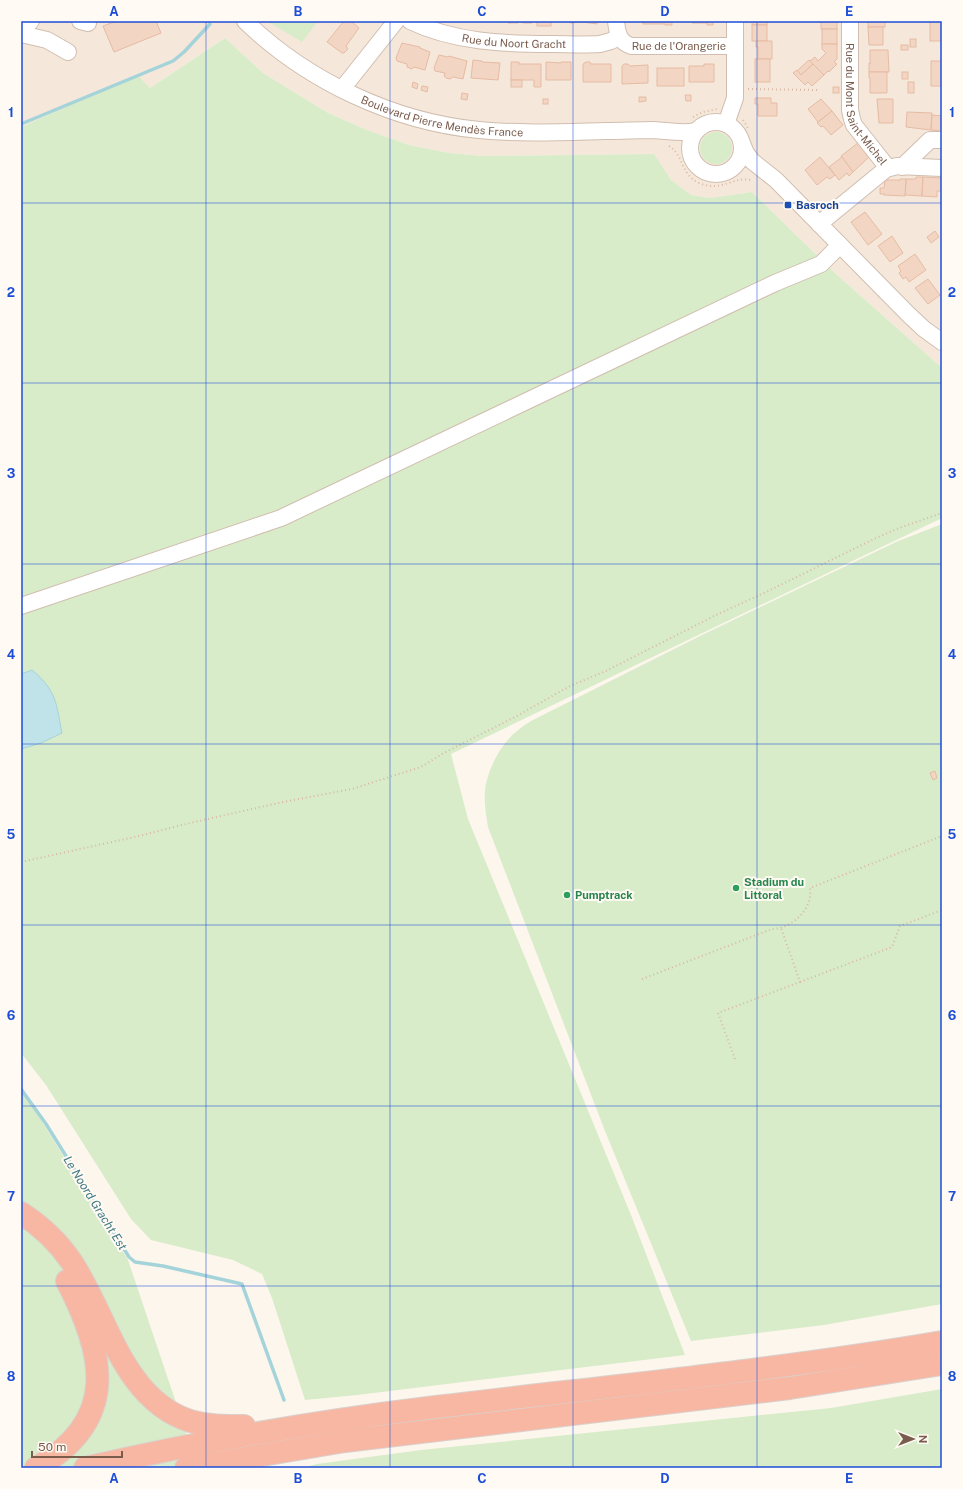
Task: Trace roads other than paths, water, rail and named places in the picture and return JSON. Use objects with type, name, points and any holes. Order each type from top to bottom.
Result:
[{"type":"highway","points":[[21,1213],[44,1231],[67,1256],[77,1270],[126,1365],[145,1391],[164,1408],[190,1421],[215,1425],[245,1426],[337,1421]]},
{"type":"highway","points":[[21,1229],[57,1264],[67,1281],[89,1332],[96,1356],[98,1375],[94,1406],[79,1434],[61,1452],[36,1468]]},
{"type":"highway","points":[[85,1468],[226,1439],[337,1421],[428,1408],[732,1373],[864,1355],[942,1342]]},
{"type":"highway","points":[[186,1468],[272,1460],[345,1441],[772,1390],[942,1364]]},
{"type":"street","points":[[31,21],[21,32],[47,40],[68,52]]},
{"type":"street","name":"Boulevard Pierre Mendès France","points":[[245,21],[289,57],[312,72],[342,89],[409,116],[468,129],[523,132],[647,130],[666,138],[683,140],[690,149]]},
{"type":"street","points":[[342,89],[396,21]]},
{"type":"street","name":"Rue du Noort Gracht","points":[[410,21],[458,36],[510,44],[600,44],[611,41],[618,29]]},
{"type":"street","points":[[726,124],[733,106],[735,88],[735,21]]},
{"type":"street","name":"Rue du Mont Saint-Michel","points":[[819,224],[895,167],[854,125],[852,119],[850,110],[850,21]]},
{"type":"street","name":"Rue de l'Orangerie","points":[[618,29],[625,43],[634,46],[735,46]]},
{"type":"street","points":[[760,177],[734,129],[726,124],[716,122],[701,126],[696,131],[691,140],[690,149],[695,164],[704,171],[710,173],[719,173],[732,168],[750,168],[760,177],[776,180],[908,314],[924,329],[942,342]]},
{"type":"street","name":"Boulevard Pierre Mendès France","points":[[666,138],[682,133],[696,131]]},
{"type":"street","points":[[895,167],[930,140],[942,140]]},
{"type":"street","points":[[732,168],[740,157],[741,141]]},
{"type":"street","points":[[895,167],[942,168]]},
{"type":"street","points":[[21,606],[281,518],[768,287],[821,264],[840,245]]},
{"type":"water","points":[[32,670],[51,691],[56,705],[62,733],[41,743],[21,749],[21,674]]},
{"type":"waterway","points":[[21,124],[173,61],[184,52],[210,24]]},
{"type":"waterway","name":"Le Noord Gracht Est","points":[[21,1089],[46,1124],[129,1257],[135,1262],[163,1266],[242,1284],[284,1400]]},
{"type":"place","name":"Basroch","points":[[788,205]]},
{"type":"place","name":"Stadium du Littoral","points":[[736,888]]},
{"type":"place","name":"Pumptrack","points":[[567,895]]}]
